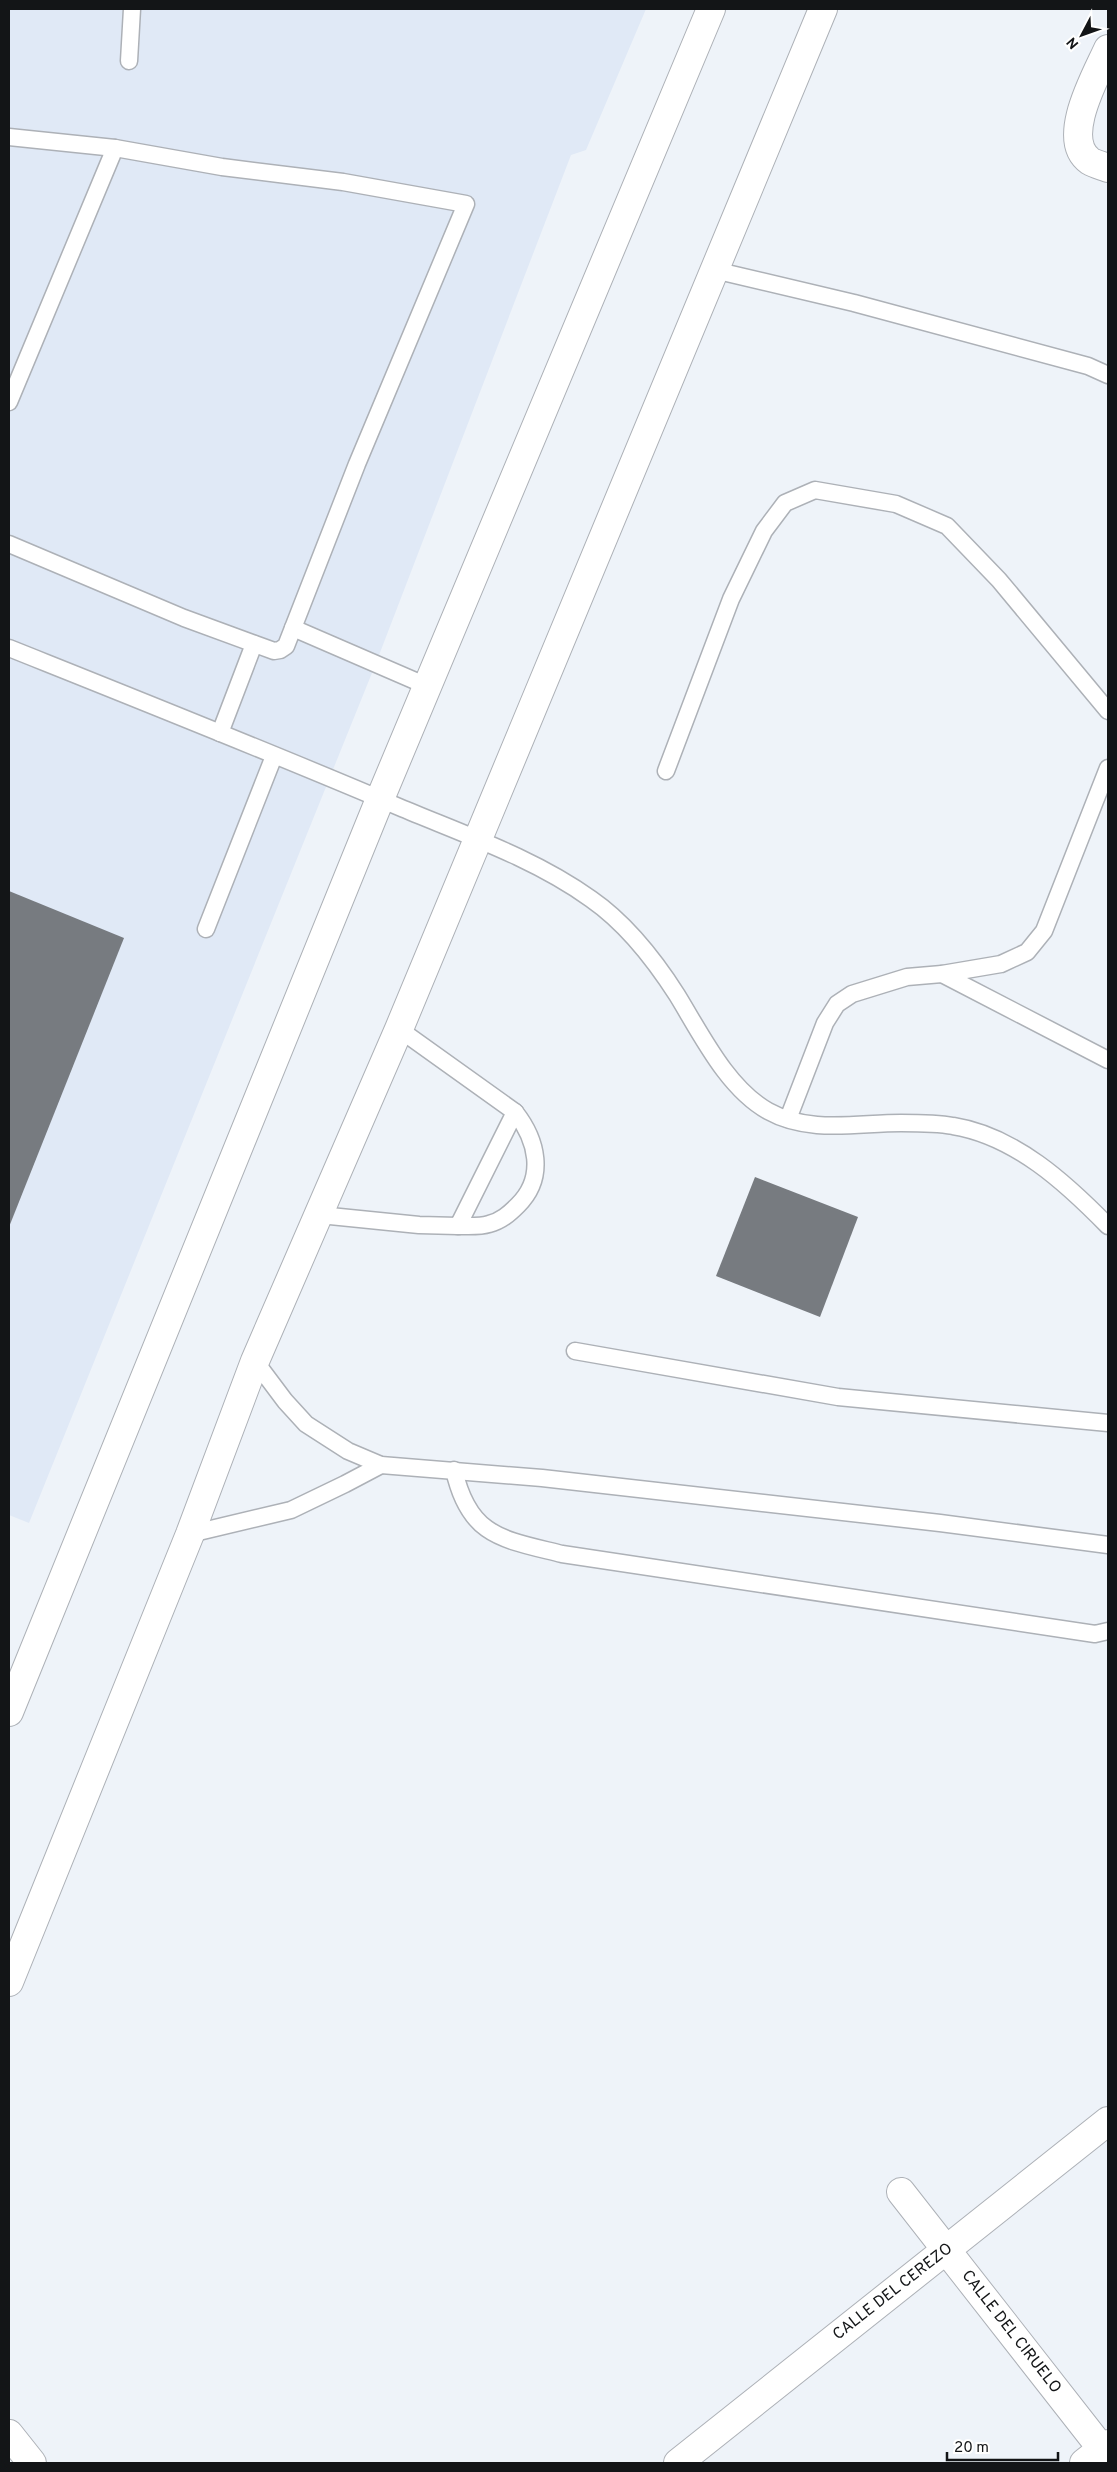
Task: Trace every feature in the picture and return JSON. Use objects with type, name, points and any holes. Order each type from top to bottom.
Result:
[{"type":"main road","points":[[9,1712],[380,799],[711,9]]},
{"type":"main road","points":[[9,1982],[190,1534],[255,1362],[399,1029],[823,9]]},
{"type":"main road","points":[[1099,164],[1081,149],[1078,135],[1083,104],[1108,49]]},
{"type":"main road","name":"CALLE DEL CEREZO","points":[[678,2463],[1108,2121]]},
{"type":"main road","name":"CALLE DEL CIRUELO","points":[[901,2192],[947,2249],[1098,2452]]},
{"type":"main road","points":[[9,2434],[32,2463]]},
{"type":"lane","points":[[129,61],[132,9]]},
{"type":"lane","points":[[9,137],[115,148],[222,166],[343,182],[466,204],[357,464],[286,646],[274,651],[254,644],[184,618],[9,544]]},
{"type":"lane","points":[[9,402],[115,148]]},
{"type":"lane","points":[[714,270],[854,303],[1088,366],[1108,375]]},
{"type":"lane","points":[[666,771],[731,599],[764,531],[785,503],[815,490],[896,504],[948,526],[999,580],[1108,711]]},
{"type":"lane","points":[[293,628],[427,686]]},
{"type":"lane","points":[[220,734],[254,644]]},
{"type":"lane","points":[[9,648],[380,799],[545,870],[593,900],[620,923],[648,952],[729,1078],[766,1110],[788,1119],[831,1127],[901,1123],[954,1126],[1005,1142],[1049,1172],[1085,1202],[1108,1226]]},
{"type":"lane","points":[[206,929],[274,756]]},
{"type":"lane","points":[[788,1119],[825,1023],[837,1004],[852,994],[907,977],[942,974],[1001,964],[1027,952],[1044,931],[1108,768]]},
{"type":"lane","points":[[942,974],[1108,1060]]},
{"type":"lane","points":[[320,1214],[419,1225],[458,1226],[488,1224],[505,1217],[523,1200],[536,1177],[537,1158],[523,1122],[514,1112],[399,1029]]},
{"type":"lane","points":[[458,1226],[514,1112]]},
{"type":"lane","points":[[575,1351],[838,1397],[1108,1423]]},
{"type":"lane","points":[[255,1362],[285,1401],[306,1424],[348,1451],[380,1465],[454,1470],[930,1522],[1108,1545]]},
{"type":"lane","points":[[190,1534],[291,1510],[380,1465]]},
{"type":"lane","points":[[454,1470],[459,1492],[468,1511],[480,1526],[506,1540],[552,1551],[1095,1634],[1108,1631]]},
{"type":"shaded area","points":[[9,9],[646,9],[586,150],[571,155],[376,663],[29,1523],[9,1515]]},
{"type":"building","points":[[9,891],[124,938],[9,1227]]},
{"type":"building","points":[[755,1177],[858,1217],[820,1317],[716,1276]]}]
